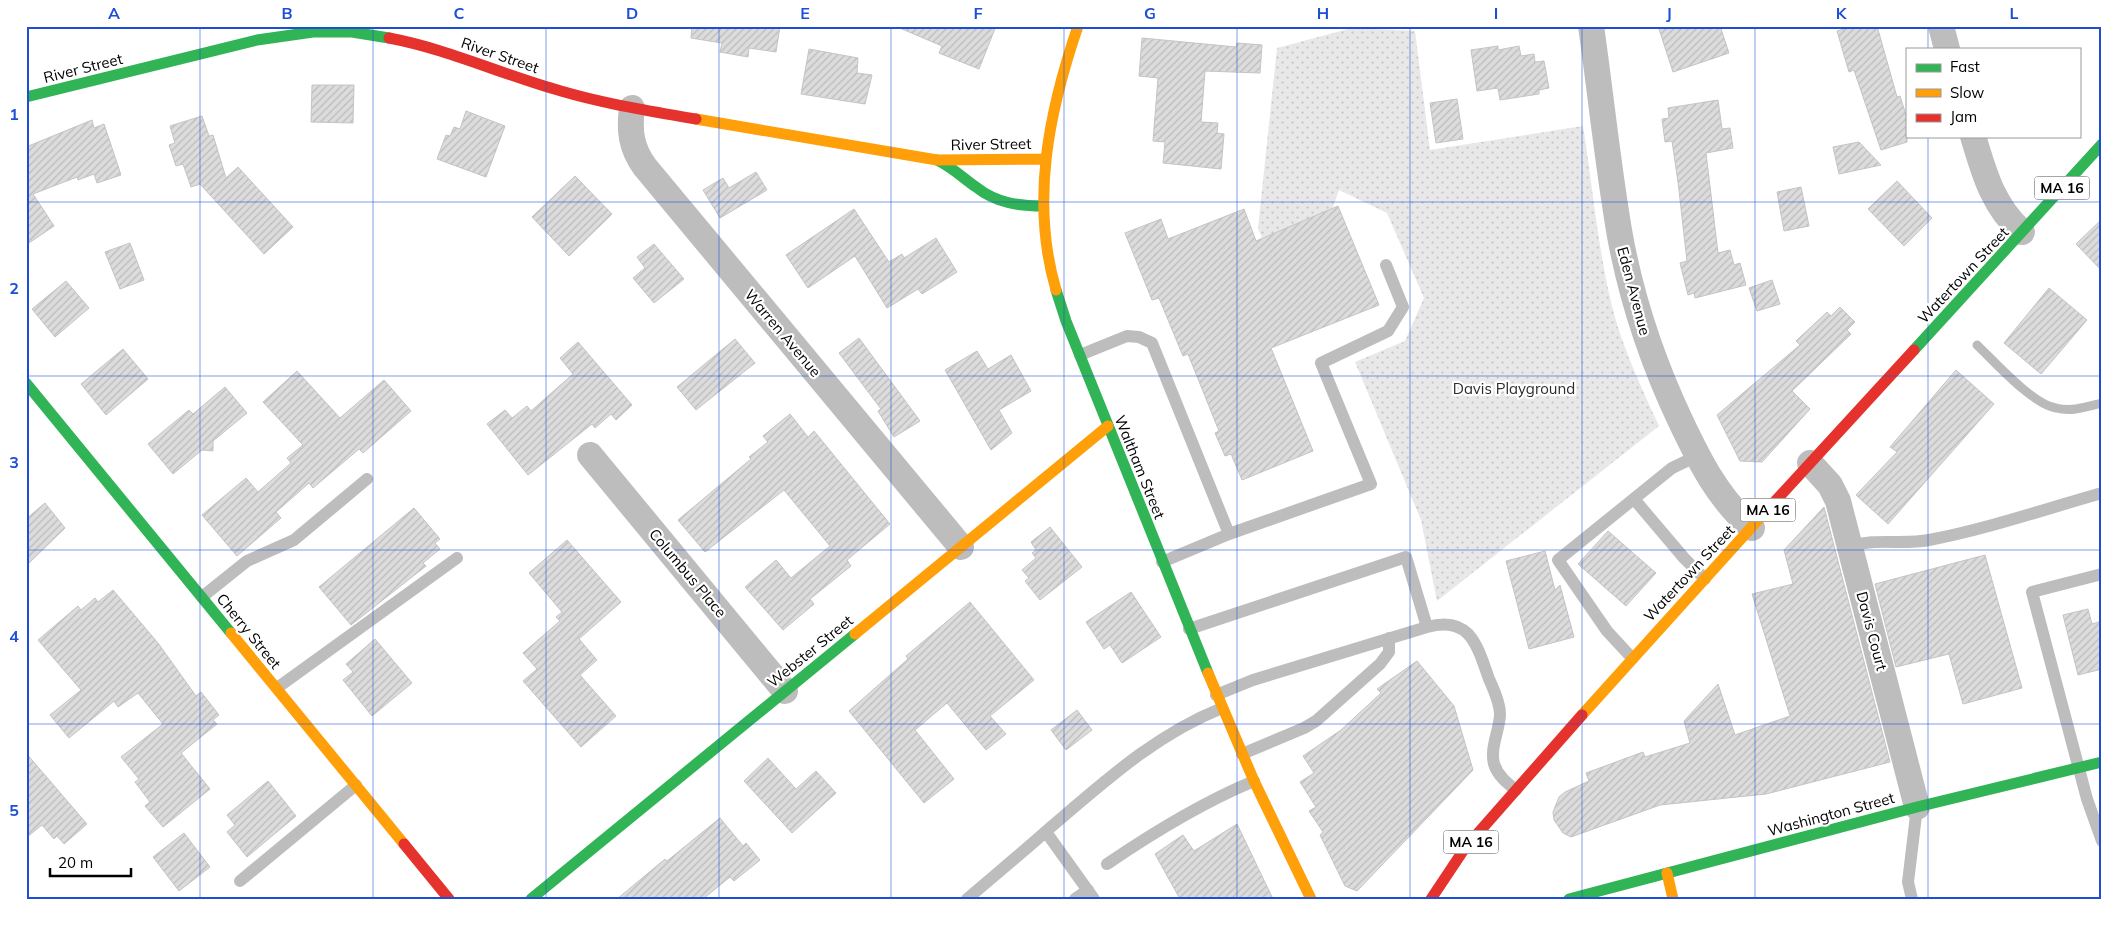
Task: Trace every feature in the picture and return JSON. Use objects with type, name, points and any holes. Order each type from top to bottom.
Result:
[{"type":"street","name":"Waltham Street","points":[[1078,26],[1057,94],[1045,159],[1043,206],[1046,245],[1054,282],[1080,355],[1216,695],[1254,781],[1311,899]]},
{"type":"street","name":"Eden Avenue","points":[[1591,26],[1626,265],[1644,330],[1657,369],[1697,456],[1717,491],[1732,510],[1752,528]]},
{"type":"street","points":[[1941,26],[1947,48]]},
{"type":"street","name":"River Street","points":[[26,97],[242,44],[325,29],[415,42],[568,93],[632,108],[937,160],[1045,159]]},
{"type":"street","name":"Warren Avenue","points":[[632,108],[630,132],[633,145],[645,167],[961,547]]},
{"type":"street","points":[[1974,138],[1987,180],[1996,199],[2007,218],[2022,232]]},
{"type":"street","name":"Watertown Street","points":[[1430,899],[1465,848],[1632,658],[2102,144]]},
{"type":"street","name":"River Street","points":[[937,160],[947,164],[982,192],[995,199],[1018,205],[1043,206]]},
{"type":"street","name":"Cherry Street","points":[[26,383],[449,899]]},
{"type":"street","name":"Webster Street","points":[[531,899],[1108,426]]},
{"type":"street","name":"Columbus Place","points":[[590,455],[785,691]]},
{"type":"street","name":"Davis Court","points":[[1810,463],[1824,477],[1833,490],[1850,546],[1917,807]]},
{"type":"street","name":"Washington Street","points":[[1569,899],[1917,807],[2102,762]]},
{"type":"street","points":[[1667,874],[1673,899]]},
{"type":"lane","points":[[1162,562],[1229,534],[1371,484],[1321,362],[1388,331],[1403,307],[1386,265]]},
{"type":"lane","points":[[1080,355],[1127,336],[1139,337],[1152,343],[1229,534]]},
{"type":"lane","points":[[1632,658],[1607,631],[1558,560],[1672,468],[1697,456]]},
{"type":"lane","points":[[202,597],[247,561],[294,540],[367,479]]},
{"type":"lane","points":[[1850,546],[1869,542],[1913,542],[1941,538],[2102,493]]},
{"type":"lane","points":[[1634,499],[1678,552],[1705,579]]},
{"type":"lane","points":[[1189,629],[1406,557],[1426,627]]},
{"type":"lane","points":[[276,688],[457,558]]},
{"type":"lane","points":[[2102,574],[2032,592],[2091,814],[2102,841]]},
{"type":"lane","points":[[1216,695],[1254,680],[1426,627],[1443,624],[1458,626],[1469,633],[1477,645],[1499,705],[1499,722],[1493,754],[1495,765],[1506,782],[1516,790]]},
{"type":"lane","points":[[1242,754],[1304,728],[1316,721],[1380,664],[1390,652],[1389,638]]},
{"type":"lane","points":[[967,899],[1088,796],[1152,745],[1191,721],[1222,708]]},
{"type":"lane","points":[[1107,864],[1168,823],[1254,781]]},
{"type":"lane","points":[[240,881],[356,785]]},
{"type":"lane","points":[[1912,899],[1908,882],[1917,807]]},
{"type":"lane","points":[[1046,832],[1091,894],[1075,899]]},
{"type":"green space","name":"Davis Playground","points":[[1352,28],[1415,31],[1430,150],[1583,126],[1608,291],[1618,328],[1640,385],[1659,426],[1437,601],[1421,520],[1355,362],[1405,341],[1424,298],[1387,213],[1339,190],[1332,210],[1262,238],[1258,228],[1277,48]]},
{"type":"building","points":[[692,26],[780,26],[776,52],[749,48],[748,57],[720,52],[722,43],[691,38]]},
{"type":"building","points":[[895,26],[996,26],[979,69],[939,53],[942,46]]},
{"type":"building","points":[[1658,26],[1720,26],[1729,53],[1673,72]]},
{"type":"building","points":[[1855,26],[1877,26],[1897,97],[1900,96],[1906,115],[1907,142],[1881,150],[1854,70],[1849,72],[1837,31]]},
{"type":"building","points":[[1142,38],[1236,47],[1237,43],[1262,45],[1260,73],[1205,71],[1201,122],[1218,123],[1217,133],[1224,134],[1221,169],[1163,163],[1165,142],[1153,141],[1158,78],[1139,76]]},
{"type":"building","points":[[1498,46],[1498,50],[1519,46],[1521,56],[1534,54],[1535,62],[1544,61],[1549,88],[1539,90],[1539,94],[1500,100],[1498,88],[1477,91],[1471,50]]},
{"type":"building","points":[[809,49],[858,58],[857,73],[872,75],[865,104],[801,94]]},
{"type":"building","points":[[312,85],[354,85],[353,123],[311,122]]},
{"type":"building","points":[[1457,99],[1463,139],[1436,143],[1430,103]]},
{"type":"building","points":[[1718,100],[1722,129],[1730,128],[1733,148],[1706,153],[1718,253],[1730,250],[1734,265],[1740,263],[1746,285],[1695,298],[1694,293],[1688,295],[1680,263],[1687,261],[1678,182],[1672,141],[1665,142],[1662,119],[1669,118],[1668,108]]},
{"type":"building","points":[[466,111],[505,126],[486,177],[437,159],[446,135],[450,136],[454,127],[460,129]]},
{"type":"building","points":[[202,116],[209,136],[213,135],[226,178],[238,167],[293,227],[264,254],[200,184],[191,187],[183,164],[176,166],[169,145],[175,143],[170,126]]},
{"type":"building","points":[[92,120],[94,128],[104,124],[121,175],[97,183],[94,174],[78,180],[77,177],[33,194],[54,226],[26,245],[26,147]]},
{"type":"building","points":[[1859,142],[1881,165],[1839,174],[1833,147]]},
{"type":"building","points":[[756,172],[767,190],[720,218],[703,190],[723,178],[729,188]]},
{"type":"building","points":[[575,176],[612,214],[569,256],[532,217]]},
{"type":"building","points":[[1897,181],[1932,218],[1904,246],[1868,209]]},
{"type":"building","points":[[1801,187],[1809,226],[1784,231],[1777,192]]},
{"type":"building","points":[[1338,206],[1379,305],[1271,348],[1313,451],[1242,480],[1231,454],[1225,456],[1215,433],[1219,431],[1188,354],[1183,356],[1159,298],[1152,300],[1125,233],[1161,219],[1168,239],[1244,209],[1256,241]]},
{"type":"building","points":[[854,209],[889,262],[902,254],[904,258],[936,238],[957,272],[922,294],[918,289],[887,308],[855,256],[808,288],[786,255]]},
{"type":"building","points":[[2102,219],[2102,271],[2076,244]]},
{"type":"building","points":[[130,243],[144,280],[120,289],[105,252]]},
{"type":"building","points":[[654,244],[684,279],[654,303],[633,278],[645,268],[637,257]]},
{"type":"building","points":[[1772,280],[1780,304],[1757,311],[1749,288]]},
{"type":"building","points":[[66,281],[89,308],[55,337],[32,309]]},
{"type":"building","points":[[2049,288],[2087,320],[2041,374],[2004,343]]},
{"type":"building","points":[[1840,307],[1855,322],[1847,330],[1851,334],[1792,391],[1810,409],[1762,462],[1740,461],[1717,415],[1800,345],[1796,341],[1827,312],[1831,316]]},
{"type":"building","points":[[859,338],[920,421],[894,437],[878,411],[881,409],[839,353]]},
{"type":"building","points":[[735,339],[755,363],[696,410],[677,387]]},
{"type":"building","points":[[578,342],[632,405],[616,420],[611,414],[595,428],[592,424],[528,475],[487,424],[505,410],[512,418],[527,406],[531,411],[573,374],[560,358]]},
{"type":"building","points":[[123,349],[148,379],[106,415],[81,384]]},
{"type":"building","points":[[977,351],[988,369],[1011,355],[1031,391],[999,410],[1012,433],[991,450],[945,370]]},
{"type":"building","points":[[1956,370],[1994,404],[1888,524],[1856,495],[1897,452],[1890,447]]},
{"type":"building","points":[[297,371],[340,418],[384,380],[411,411],[363,453],[359,449],[313,488],[309,483],[276,512],[281,518],[237,556],[202,515],[246,478],[258,492],[291,463],[287,458],[303,445],[263,402]]},
{"type":"building","points":[[225,387],[247,413],[213,441],[213,451],[202,450],[173,474],[148,444],[189,410],[193,414]]},
{"type":"building","points":[[790,414],[808,437],[814,431],[890,524],[847,560],[851,566],[810,599],[814,604],[783,630],[745,587],[776,560],[791,578],[830,546],[784,490],[705,552],[678,520],[751,459],[749,457],[768,442],[763,436]]},
{"type":"building","points":[[45,503],[65,528],[26,566],[26,519]]},
{"type":"building","points":[[1824,507],[1890,762],[1766,794],[1660,805],[1571,837],[1563,833],[1554,820],[1553,812],[1559,797],[1565,792],[1589,781],[1586,773],[1643,752],[1645,757],[1690,743],[1684,721],[1718,684],[1735,735],[1790,716],[1752,594],[1793,584],[1784,550]]},
{"type":"building","points":[[414,508],[440,539],[435,543],[440,549],[423,563],[426,566],[351,625],[319,587]]},
{"type":"building","points":[[1050,527],[1082,567],[1040,600],[1025,581],[1029,578],[1022,570],[1036,558],[1032,553],[1036,550],[1031,542]]},
{"type":"building","points":[[1608,531],[1656,573],[1626,606],[1578,564]]},
{"type":"building","points":[[567,540],[621,602],[579,639],[597,660],[580,675],[616,716],[581,747],[523,681],[537,669],[523,653],[560,621],[556,617],[562,612],[529,573]]},
{"type":"building","points":[[1545,551],[1555,590],[1560,585],[1574,637],[1529,649],[1506,561]]},
{"type":"building","points":[[1985,555],[2022,688],[1963,704],[1949,654],[1896,667],[1875,584]]},
{"type":"building","points":[[113,590],[158,643],[196,696],[201,692],[219,715],[213,720],[217,724],[181,753],[210,789],[163,827],[145,806],[150,802],[135,782],[139,779],[121,757],[163,724],[138,693],[118,707],[114,701],[69,738],[50,715],[81,690],[38,640],[78,606],[81,610],[95,598],[98,602]]},
{"type":"building","points":[[1131,592],[1161,637],[1122,663],[1110,645],[1104,649],[1086,622]]},
{"type":"building","points":[[970,602],[1034,680],[990,716],[1006,734],[986,750],[947,703],[915,730],[954,779],[924,803],[849,711],[908,659],[906,656]]},
{"type":"building","points":[[2088,609],[2092,624],[2102,621],[2102,669],[2078,675],[2063,615]]},
{"type":"building","points":[[375,639],[412,683],[372,716],[343,680],[353,672],[346,664]]},
{"type":"building","points":[[1417,661],[1454,706],[1473,770],[1357,891],[1345,886],[1320,835],[1323,832],[1309,811],[1316,807],[1300,782],[1314,773],[1303,756],[1341,730],[1381,693],[1377,689]]},
{"type":"building","points":[[1077,710],[1092,730],[1066,750],[1051,730]]},
{"type":"building","points":[[26,753],[87,824],[64,844],[57,836],[54,839],[42,825],[26,838]]},
{"type":"building","points":[[768,758],[796,789],[816,771],[836,793],[792,833],[744,781]]},
{"type":"building","points":[[268,781],[296,816],[247,857],[227,832],[235,825],[227,815]]},
{"type":"building","points":[[720,818],[743,846],[746,843],[760,860],[734,881],[730,877],[703,899],[617,899],[665,859],[667,861]]},
{"type":"building","points":[[1237,824],[1273,899],[1180,899],[1155,854],[1183,835],[1194,851]]},
{"type":"building","points":[[184,833],[210,867],[179,891],[153,857]]},
{"type":"waterway","points":[[1977,345],[2025,391],[2046,405],[2068,409],[2102,403]]},
{"type":"traffic: fast","points":[[26,97],[257,40],[313,32],[352,32],[389,38]]},
{"type":"traffic: fast","points":[[1914,350],[2102,144]]},
{"type":"traffic: fast","points":[[937,160],[992,197],[1017,204],[1043,206]]},
{"type":"traffic: fast","points":[[1056,290],[1066,321],[1208,673]]},
{"type":"traffic: fast","points":[[26,383],[231,633]]},
{"type":"traffic: fast","points":[[531,899],[855,634]]},
{"type":"traffic: fast","points":[[1569,899],[1917,807],[2102,762]]},
{"type":"traffic: slow","points":[[1056,290],[1048,257],[1044,223],[1046,156],[1051,123],[1078,26]]},
{"type":"traffic: slow","points":[[696,119],[937,160],[1045,159]]},
{"type":"traffic: slow","points":[[855,634],[1108,426]]},
{"type":"traffic: slow","points":[[1582,715],[1767,510]]},
{"type":"traffic: slow","points":[[231,633],[404,844]]},
{"type":"traffic: slow","points":[[1208,673],[1254,781],[1311,899]]},
{"type":"traffic: slow","points":[[1667,873],[1673,899]]},
{"type":"traffic: jam","points":[[389,38],[454,55],[539,85],[578,96],[696,119]]},
{"type":"traffic: jam","points":[[1767,510],[1914,350]]},
{"type":"traffic: jam","points":[[1431,899],[1465,848],[1582,715]]},
{"type":"traffic: jam","points":[[404,844],[449,899]]}]
